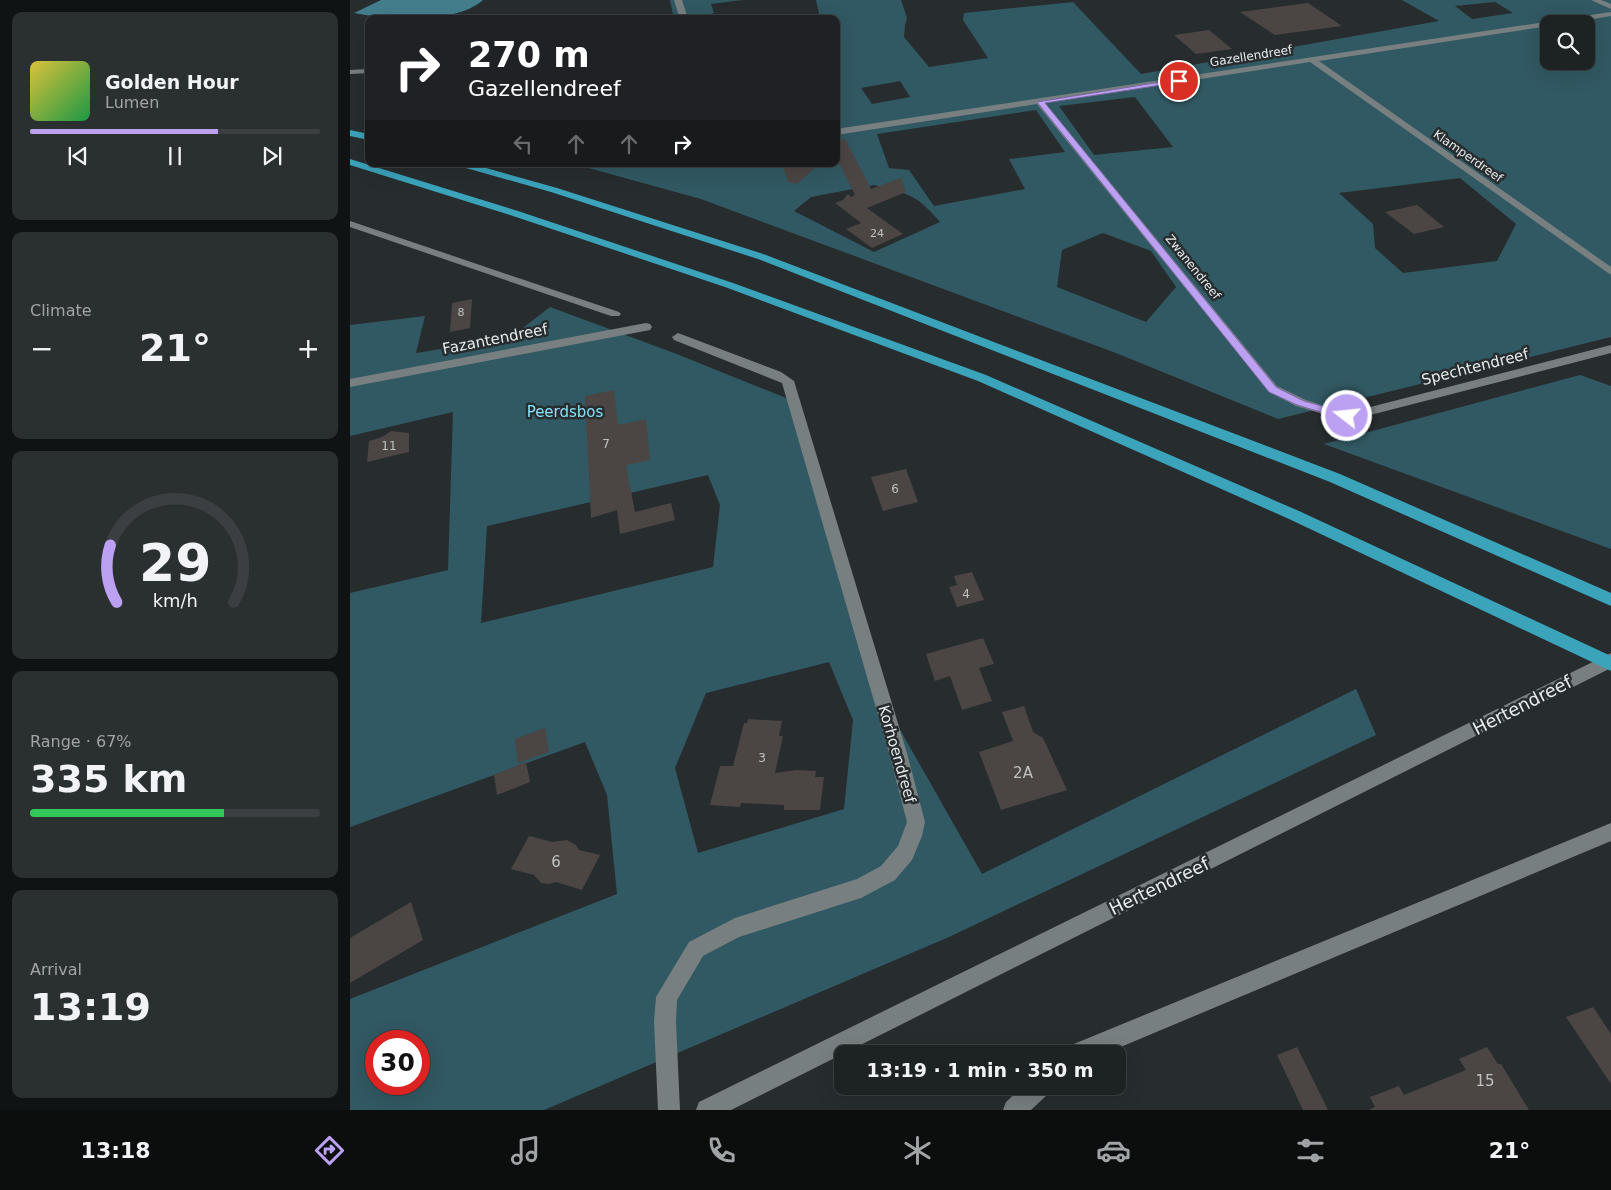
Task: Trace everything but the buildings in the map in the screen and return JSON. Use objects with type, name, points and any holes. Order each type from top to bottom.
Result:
[{"type":"highway","points":[[350,133],[365,136]]},
{"type":"highway","points":[[350,162],[365,167]]},
{"type":"highway","points":[[366,167],[514,213],[729,285],[982,378],[1294,516],[1611,662]]},
{"type":"highway","points":[[473,167],[554,190],[762,257],[1335,478],[1611,600]]},
{"type":"street","points":[[678,0],[683,15]]},
{"type":"street","points":[[1595,0],[1611,7]]},
{"type":"street","name":"Gazellendreef","points":[[840,131],[1611,14]]},
{"type":"street","name":"Klamperdreef","points":[[1311,59],[1611,272]]},
{"type":"street","points":[[350,72],[365,71]]},
{"type":"street","name":"Zwanendreef","points":[[1040,102],[1273,389],[1301,403],[1347,416]]},
{"type":"street","points":[[350,224],[615,314]]},
{"type":"street","name":"Fazantendreef","points":[[350,383],[646,327]]},
{"type":"street","name":"Korhoendreef","points":[[669,1110],[665,1022],[667,997],[696,949],[735,928],[860,888],[888,873],[905,853],[913,836],[916,822],[898,753],[788,381],[678,337]]},
{"type":"street","name":"Spechtendreef","points":[[1347,416],[1611,349]]},
{"type":"street","name":"Hertendreef","points":[[707,1110],[1611,662]]},
{"type":"street","points":[[1099,1045],[1611,832]]},
{"type":"street","points":[[1014,1110],[1030,1095]]},
{"type":"green space","points":[[670,0],[742,0],[711,4],[714,13],[708,15],[673,15]]},
{"type":"green space","points":[[816,0],[901,0],[907,18],[904,37],[929,67],[988,58],[963,20],[964,13],[1073,2],[1141,74],[1439,21],[1402,0],[1611,0],[1611,337],[1278,419],[1116,353],[701,199],[585,167],[840,167],[840,15],[819,15]],"holes":[[[1495,2],[1513,13],[1472,19],[1455,6]],[[900,81],[910,97],[872,104],[861,88]],[[1135,97],[1173,147],[1094,155],[1059,106]],[[1036,110],[1065,152],[1009,159],[1025,189],[934,206],[909,170],[889,168],[877,134]],[[1460,178],[1516,224],[1497,261],[1403,273],[1375,248],[1373,224],[1339,193]],[[874,185],[911,196],[918,200],[940,222],[874,252],[794,211],[811,197]],[[1103,233],[1151,251],[1176,287],[1146,322],[1057,287],[1062,250]]]},
{"type":"green space","name":"Peerdsbos","points":[[550,307],[674,353],[796,402],[890,712],[982,874],[1356,689],[1376,735],[949,937],[544,1110],[350,1110],[350,999],[617,894],[607,795],[585,742],[350,827],[350,593],[448,570],[453,412],[350,436],[350,325],[425,316],[416,353],[510,338]],"holes":[[[708,475],[720,505],[713,567],[481,623],[487,526]],[[829,662],[853,720],[844,809],[698,853],[675,768],[706,693]]]},
{"type":"green space","points":[[1580,375],[1611,386],[1611,549],[1324,444]]},
{"type":"shaded area","points":[[381,0],[483,0],[471,8],[448,15],[368,15],[354,13]]},
{"type":"route","points":[[1179,81],[1040,102],[1138,220],[1273,389],[1301,403],[1347,416]]}]
